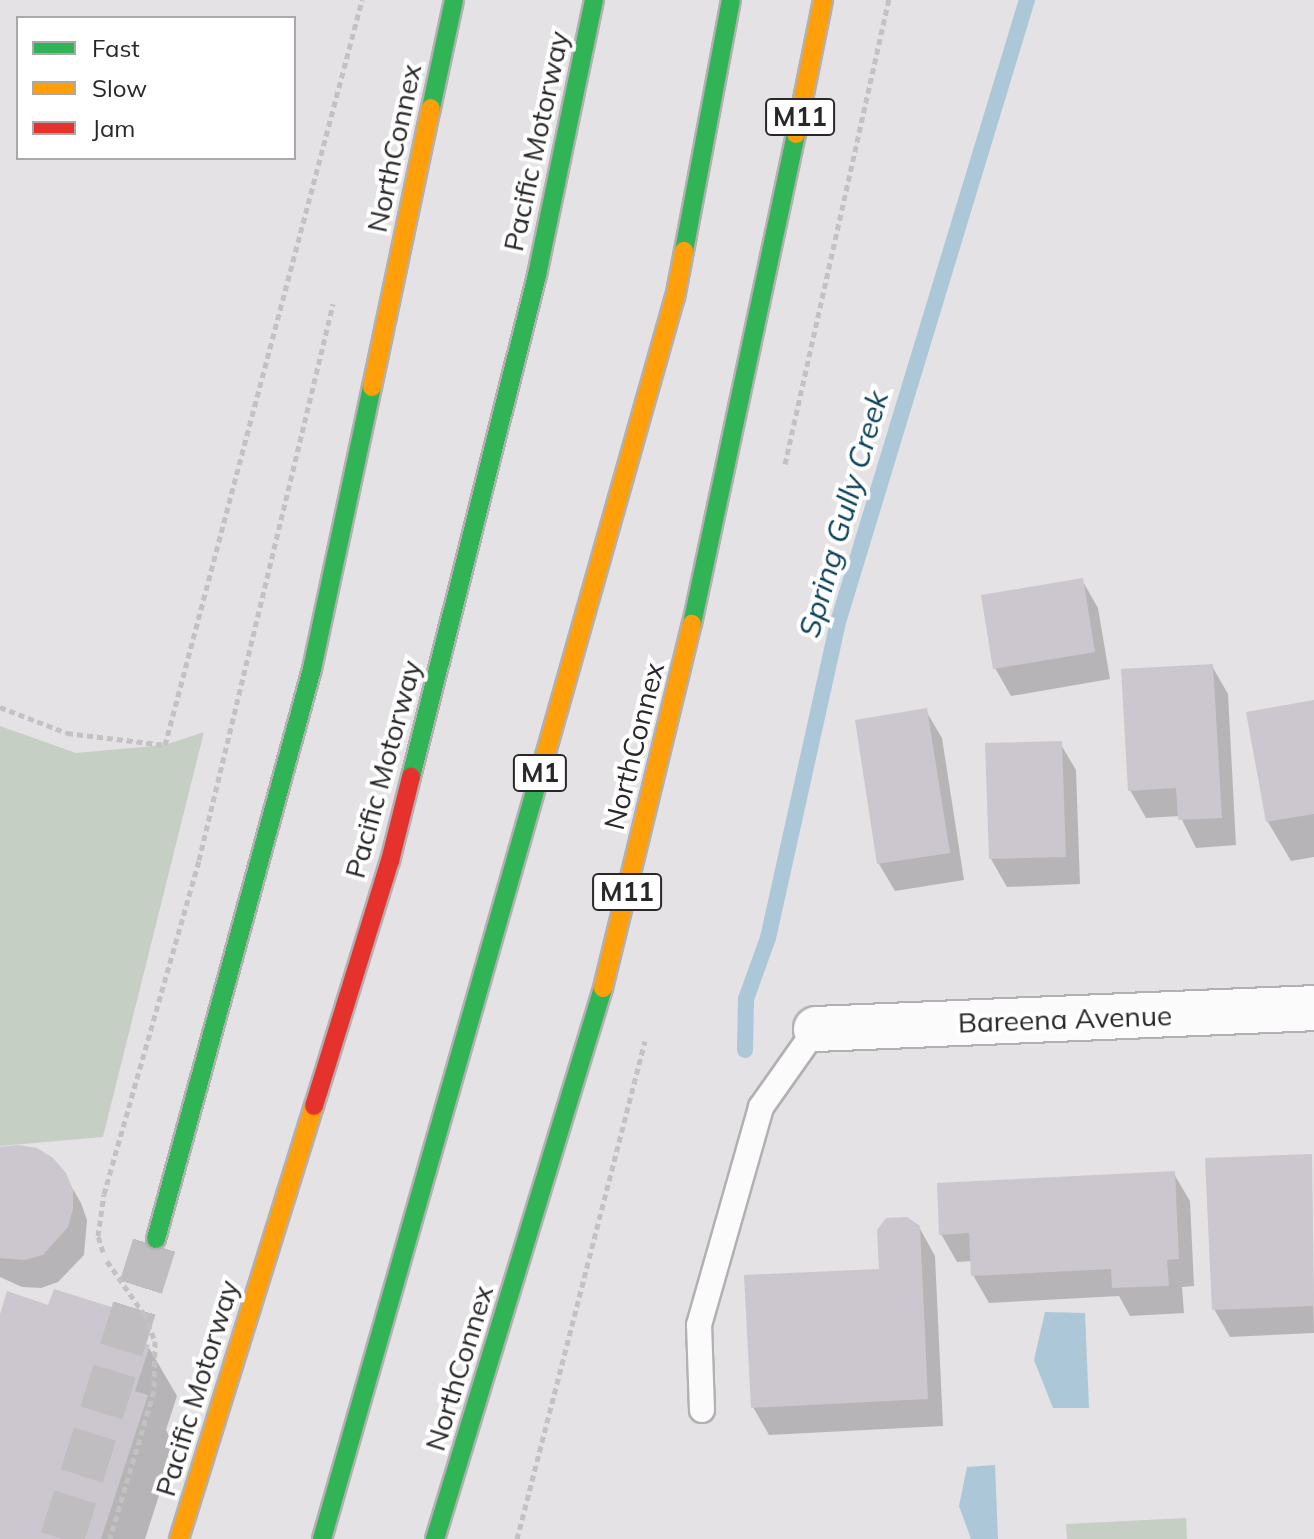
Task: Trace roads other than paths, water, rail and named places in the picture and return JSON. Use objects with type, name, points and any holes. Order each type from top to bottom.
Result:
[{"type":"highway","name":"NorthConnex","points":[[156,1239],[312,669],[454,0]]},
{"type":"highway","name":"Pacific Motorway","points":[[179,1539],[390,861],[537,275],[594,0]]},
{"type":"highway","name":"M1","points":[[322,1539],[675,298],[731,0]]},
{"type":"highway","name":"NorthConnex","points":[[435,1539],[602,993],[712,545],[823,0]]},
{"type":"street","name":"Bareena Avenue","points":[[816,1029],[1314,1008]]},
{"type":"lane","points":[[702,1410],[699,1325],[761,1107],[816,1029]]},
{"type":"water","points":[[1045,1312],[1085,1313],[1089,1408],[1053,1408],[1034,1360]]},
{"type":"water","points":[[995,1465],[998,1539],[971,1539],[959,1506],[967,1467]]},
{"type":"waterway","name":"Spring Gully Creek","points":[[745,1050],[746,999],[768,938],[839,619],[1027,0]]},
{"type":"tunnel","points":[[62,1539],[156,1239]]}]
